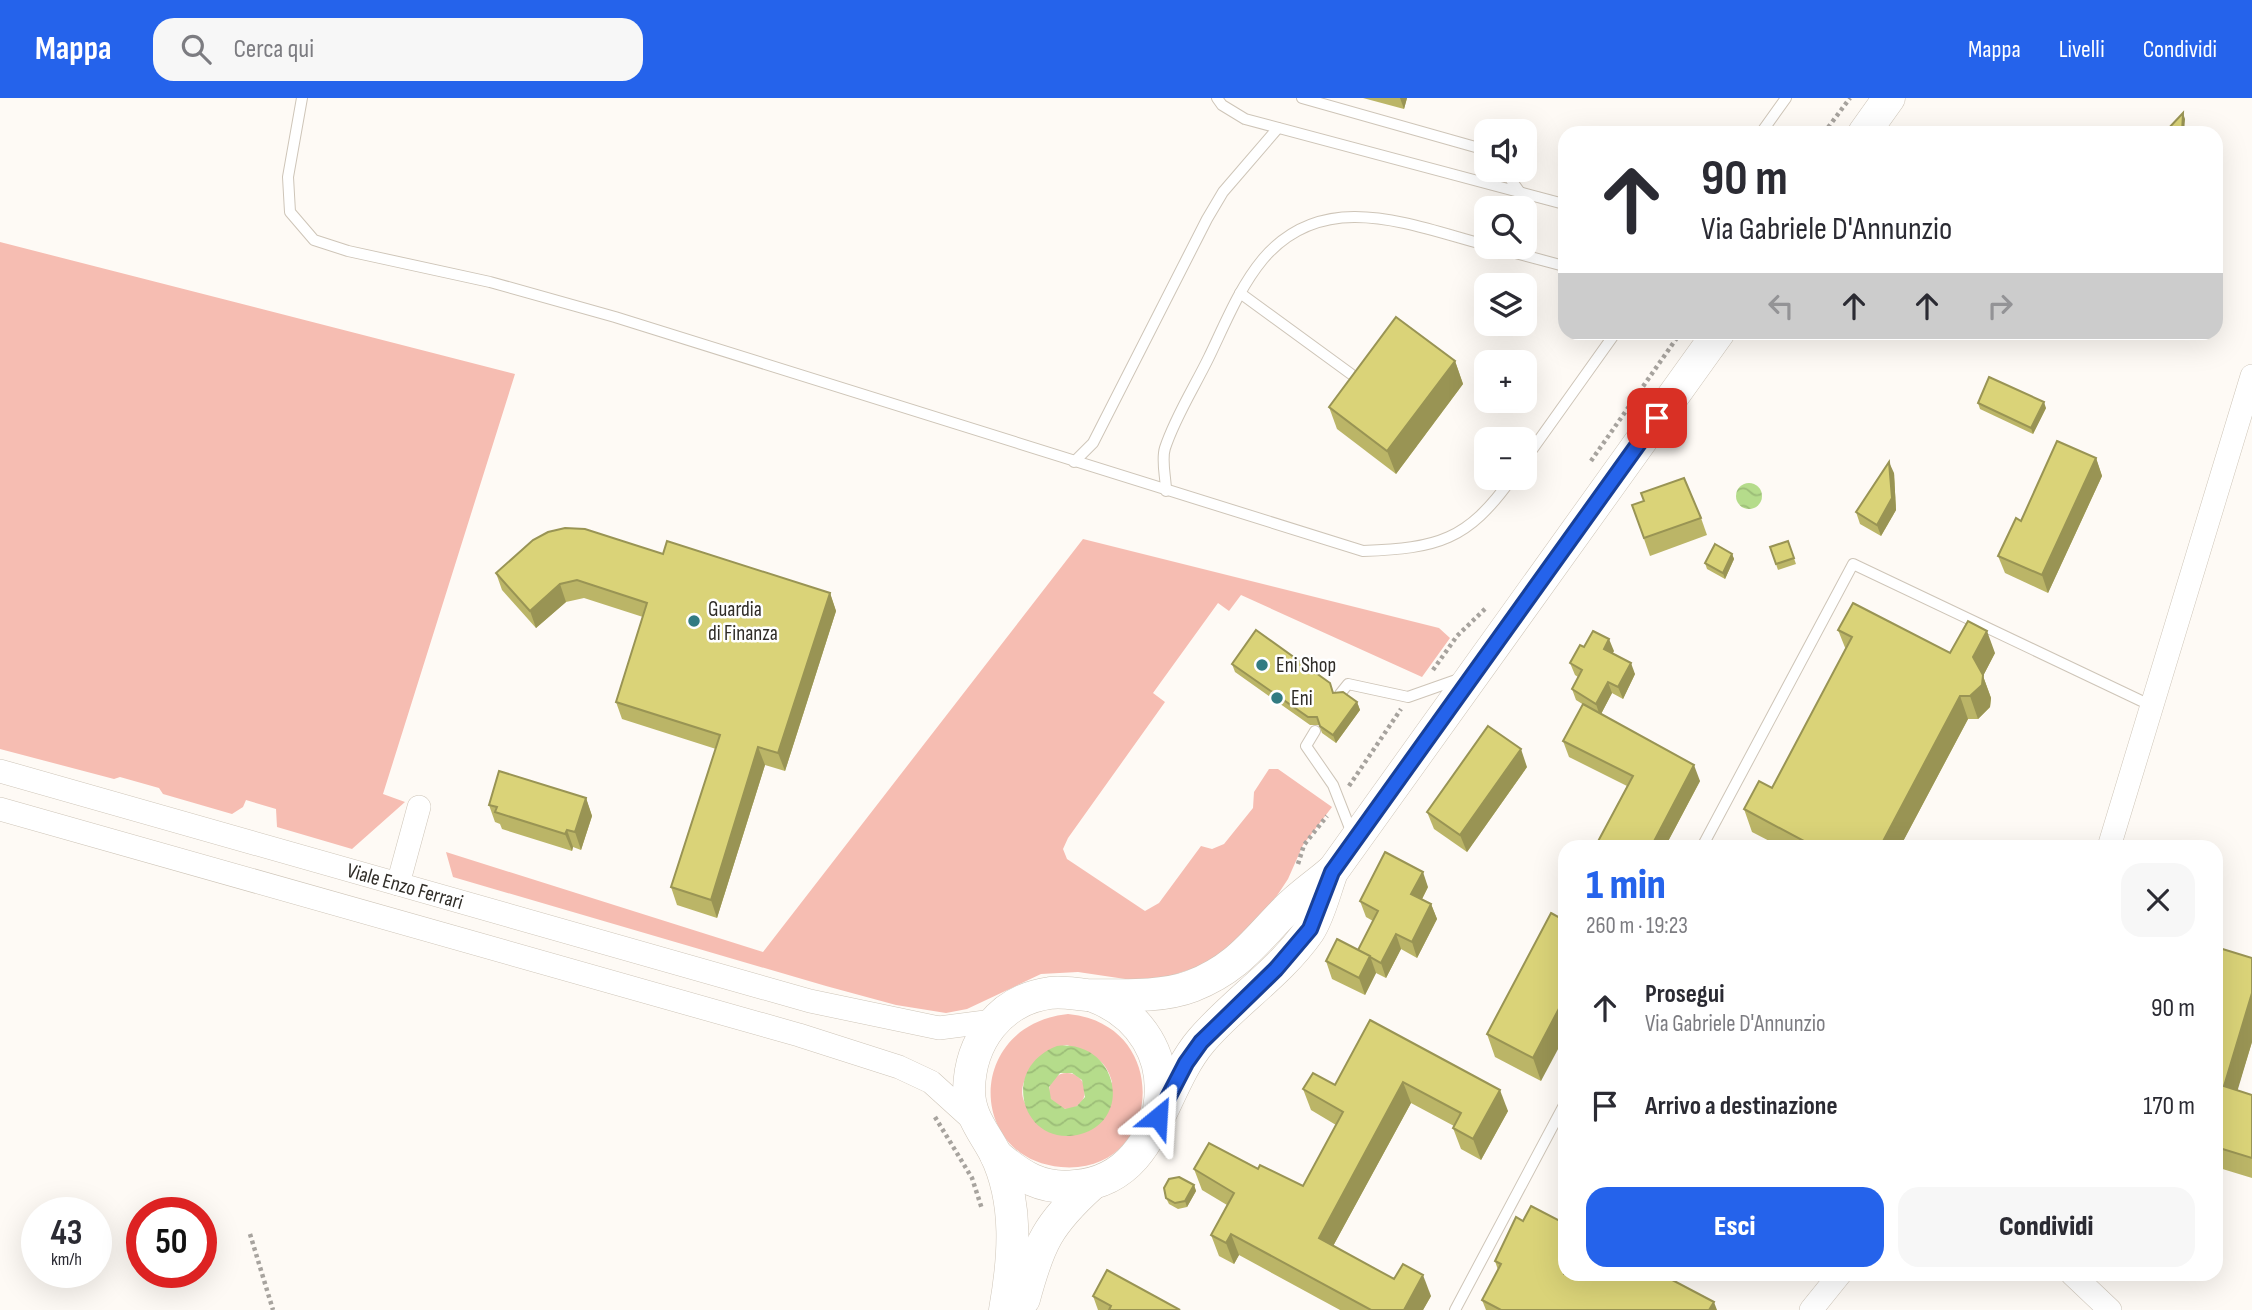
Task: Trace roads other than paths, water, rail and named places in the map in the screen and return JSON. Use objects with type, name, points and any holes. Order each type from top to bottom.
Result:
[{"type":"main road","points":[[1869,126],[1889,98]]},
{"type":"main road","points":[[1005,1310],[1013,1264],[1012,1218],[996,1155],[975,1122],[969,1093],[972,1063],[979,1042],[993,1021],[1012,1007],[1049,993],[1164,993],[1191,986],[1220,972],[1247,953],[1286,910],[1332,872],[1713,340]]},
{"type":"main road","points":[[1021,1310],[1040,1244],[1054,1220],[1091,1185],[1119,1172],[1137,1157],[1186,1063],[1201,1042],[1276,969],[1310,929],[1332,872]]},
{"type":"main road","points":[[1089,995],[1110,1003],[1128,1015],[1144,1032],[1154,1051],[1160,1073],[1158,1117]]},
{"type":"main road","points":[[996,1155],[1030,1181],[1058,1188],[1091,1185]]},
{"type":"street","points":[[2111,840],[2252,376]]},
{"type":"street","name":"Viale Enzo Ferrari","points":[[0,771],[810,1001],[939,1028],[993,1021]]},
{"type":"street","points":[[398,884],[419,807]]},
{"type":"street","name":"Viale Enzo Ferrari","points":[[0,809],[799,1035],[899,1067],[931,1082],[975,1122]]},
{"type":"street","points":[[1811,1310],[1834,1281]]},
{"type":"street","points":[[2079,1281],[2110,1310]]},
{"type":"lane","points":[[302,98],[288,177],[290,212],[314,240],[348,251],[490,282],[615,317],[1363,551],[1415,549],[1456,534],[1489,510],[1503,490]]},
{"type":"lane","points":[[1217,98],[1222,105],[1245,119],[1558,202]]},
{"type":"lane","points":[[1302,98],[1474,147]]},
{"type":"lane","points":[[1766,126],[1786,98]]},
{"type":"lane","points":[[1074,462],[1093,443],[1223,192],[1278,128]]},
{"type":"lane","points":[[1513,182],[1519,191]]},
{"type":"lane","points":[[1166,491],[1164,450],[1240,293],[1279,242],[1325,219],[1356,215],[1386,219],[1474,242]]},
{"type":"lane","points":[[1537,259],[1558,264]]},
{"type":"lane","points":[[1240,293],[1351,374]]},
{"type":"lane","points":[[1537,443],[1610,340]]},
{"type":"lane","points":[[1706,840],[1853,564],[2152,706]]},
{"type":"lane","points":[[1340,694],[1348,684],[1408,697],[1471,675]]},
{"type":"lane","points":[[1315,731],[1306,746],[1333,785],[1355,841]]},
{"type":"lane","points":[[1455,1310],[1558,1116]]},
{"type":"water","points":[[1749,483],[1758,487],[1762,496],[1758,505],[1749,509],[1740,505],[1736,496],[1740,487]]},
{"type":"water","points":[[1057,1046],[1077,1047],[1093,1055],[1105,1067],[1111,1081],[1113,1097],[1108,1113],[1098,1125],[1081,1134],[1061,1136],[1045,1130],[1033,1119],[1025,1105],[1023,1088],[1027,1072],[1038,1057]],"holes":[[[1060,1073],[1072,1073],[1082,1080],[1085,1097],[1077,1106],[1065,1109],[1051,1099],[1049,1087]]]},
{"type":"place","name":"Guardia di Finanza","points":[[694,621]]},
{"type":"place","name":"Eni Shop","points":[[1262,665]]},
{"type":"place","name":"Eni","points":[[1277,698]]}]
